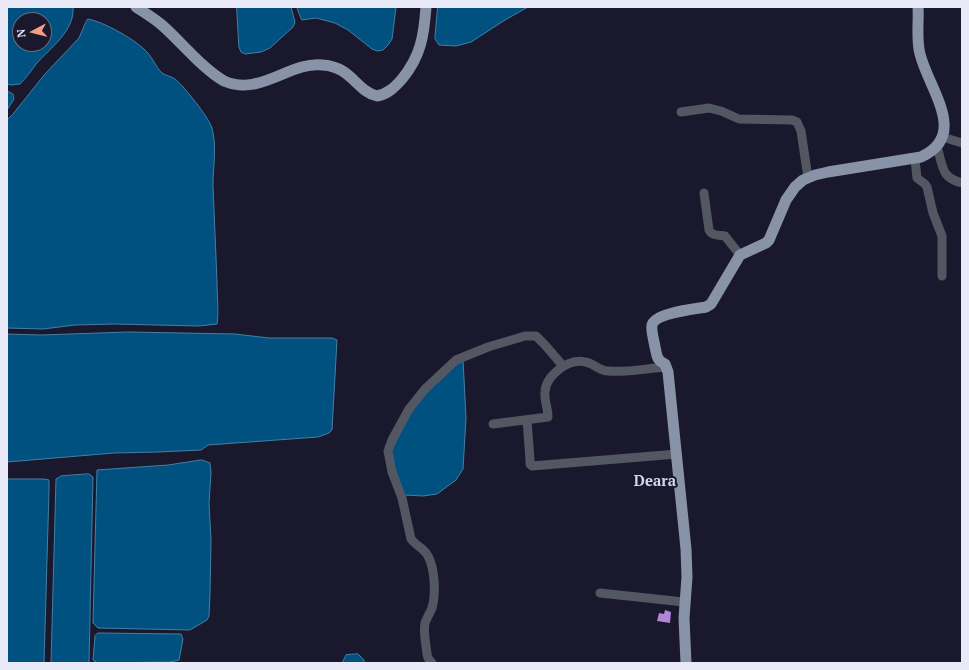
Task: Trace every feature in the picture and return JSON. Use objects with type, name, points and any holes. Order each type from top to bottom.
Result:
[{"type":"main road","points":[[136,7],[162,25],[210,70],[225,81],[246,86],[302,67],[313,64],[323,64],[336,67],[345,72],[367,92],[377,96],[389,92],[396,86],[413,63],[422,41],[426,7]]},
{"type":"main road","points":[[686,663],[684,602],[687,564],[677,454],[667,367],[657,358],[652,324],[657,319],[665,316],[706,307],[711,304],[740,255],[766,243],[769,240],[786,200],[795,187],[803,180],[828,172],[915,159],[933,153],[943,147],[951,130],[949,113],[939,92],[927,74],[919,52],[918,7]]},
{"type":"street","points":[[681,112],[709,108],[721,111],[739,119],[792,120],[797,122],[801,132],[808,178]]},
{"type":"street","points":[[948,139],[962,143]]},
{"type":"street","points":[[938,150],[944,172],[948,178],[962,183]]},
{"type":"street","points":[[915,159],[917,178],[927,187],[933,213],[941,231],[943,243],[942,276]]},
{"type":"street","points":[[704,193],[708,230],[711,234],[725,236],[740,255]]},
{"type":"street","points":[[432,663],[427,654],[425,624],[432,609],[434,588],[433,570],[429,557],[425,551],[411,539],[402,498],[392,472],[389,458],[389,447],[392,440],[410,409],[425,389],[456,360],[488,347],[525,336],[536,336],[563,366]]},
{"type":"street","points":[[493,424],[548,417],[545,390],[553,376],[563,366],[569,363],[584,361],[606,371],[667,367]]},
{"type":"street","points":[[527,420],[530,464],[532,466],[677,454]]},
{"type":"street","points":[[600,593],[684,602]]},
{"type":"water","points":[[7,7],[73,7],[73,16],[70,24],[66,31],[52,47],[52,12],[12,12],[12,52],[47,52],[20,84],[7,84]]},
{"type":"water","points":[[237,7],[291,7],[295,22],[293,27],[270,48],[261,52],[245,54],[241,52],[239,47]]},
{"type":"water","points":[[297,7],[396,7],[392,39],[383,50],[377,51],[372,49],[348,30],[335,23],[316,18],[302,20]]},
{"type":"water","points":[[438,7],[528,7],[471,42],[456,46],[439,45],[435,39]]},
{"type":"water","points":[[88,19],[102,23],[118,31],[144,49],[162,73],[175,79],[184,88],[196,102],[210,123],[215,149],[213,185],[218,303],[217,324],[199,326],[114,324],[75,325],[43,329],[7,328],[7,120],[45,74],[79,38]]},
{"type":"water","points":[[7,91],[13,94],[14,99],[7,110]]},
{"type":"water","points":[[128,332],[235,334],[269,338],[332,338],[337,340],[332,430],[329,433],[318,437],[208,445],[201,450],[114,453],[7,462],[7,334],[41,335]]},
{"type":"water","points":[[463,359],[466,418],[463,469],[456,480],[437,494],[423,496],[404,495],[390,454],[413,406]]},
{"type":"water","points":[[202,460],[210,463],[211,473],[209,503],[211,540],[210,594],[209,616],[207,620],[190,630],[98,628],[93,623],[97,470],[168,465]]},
{"type":"water","points":[[89,474],[93,477],[89,663],[51,663],[56,479],[61,476]]},
{"type":"water","points":[[8,479],[49,480],[44,663],[7,663]]},
{"type":"water","points":[[98,633],[181,634],[183,639],[179,660],[171,662],[98,663],[93,660],[95,636]]},
{"type":"water","points":[[358,654],[364,660],[364,663],[342,663],[346,655]]},
{"type":"building","points":[[665,610],[671,612],[670,623],[657,621],[659,613],[664,614]]},
{"type":"district","name":"Deara","points":[[655,482]]}]
